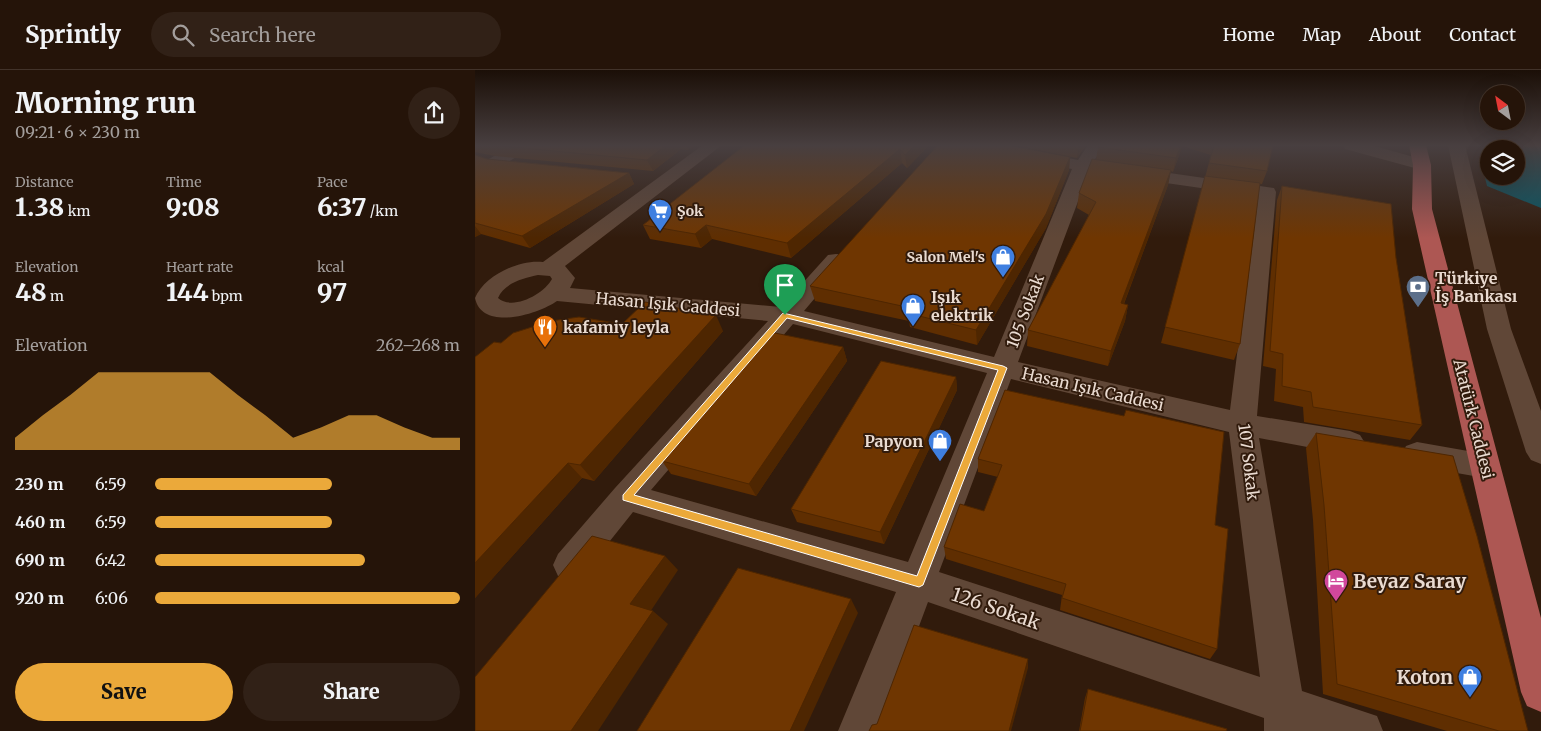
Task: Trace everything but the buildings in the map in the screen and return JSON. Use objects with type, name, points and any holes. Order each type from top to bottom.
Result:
[{"type":"main road","name":"Atatürk Caddesi","points":[[1421,176],[1423,209],[1541,692]]},
{"type":"street","points":[[549,268],[671,176]]},
{"type":"street","name":"105 Sokak","points":[[859,731],[1003,368],[1082,176]]},
{"type":"street","name":"107 Sokak","points":[[1188,176],[1267,192],[1242,424],[1285,718]]},
{"type":"street","points":[[1463,176],[1499,329],[1541,452]]},
{"type":"street","points":[[637,177],[665,180]]},
{"type":"street","points":[[557,581],[626,497],[785,315],[853,241]]},
{"type":"street","points":[[549,268],[563,274],[564,280],[554,294],[544,301],[518,309],[485,300],[502,280],[525,270],[549,268]]},
{"type":"street","name":"Hasan Işık Caddesi","points":[[554,294],[785,315],[1242,424],[1485,466]]},
{"type":"street","name":"126 Sokak","points":[[626,497],[919,582],[1285,718],[1362,731]]},
{"type":"water","points":[[1525,176],[1541,176],[1541,208],[1487,186],[1525,185]]},
{"type":"place","name":"Şok","points":[[660,232]]},
{"type":"place","name":"Salon Mel's","points":[[1003,278]]},
{"type":"place","name":"Türkiye İş Bankası","points":[[1418,308]]},
{"type":"place","name":"Işık elektrik","points":[[913,327]]},
{"type":"place","name":"kafamiy leyla","points":[[545,348]]},
{"type":"place","name":"Papyon","points":[[940,462]]},
{"type":"place","name":"Beyaz Saray","points":[[1336,602]]},
{"type":"place","name":"Koton","points":[[1470,698]]},
{"type":"route","points":[[785,315],[1003,368],[919,582],[626,497],[785,315]]}]
